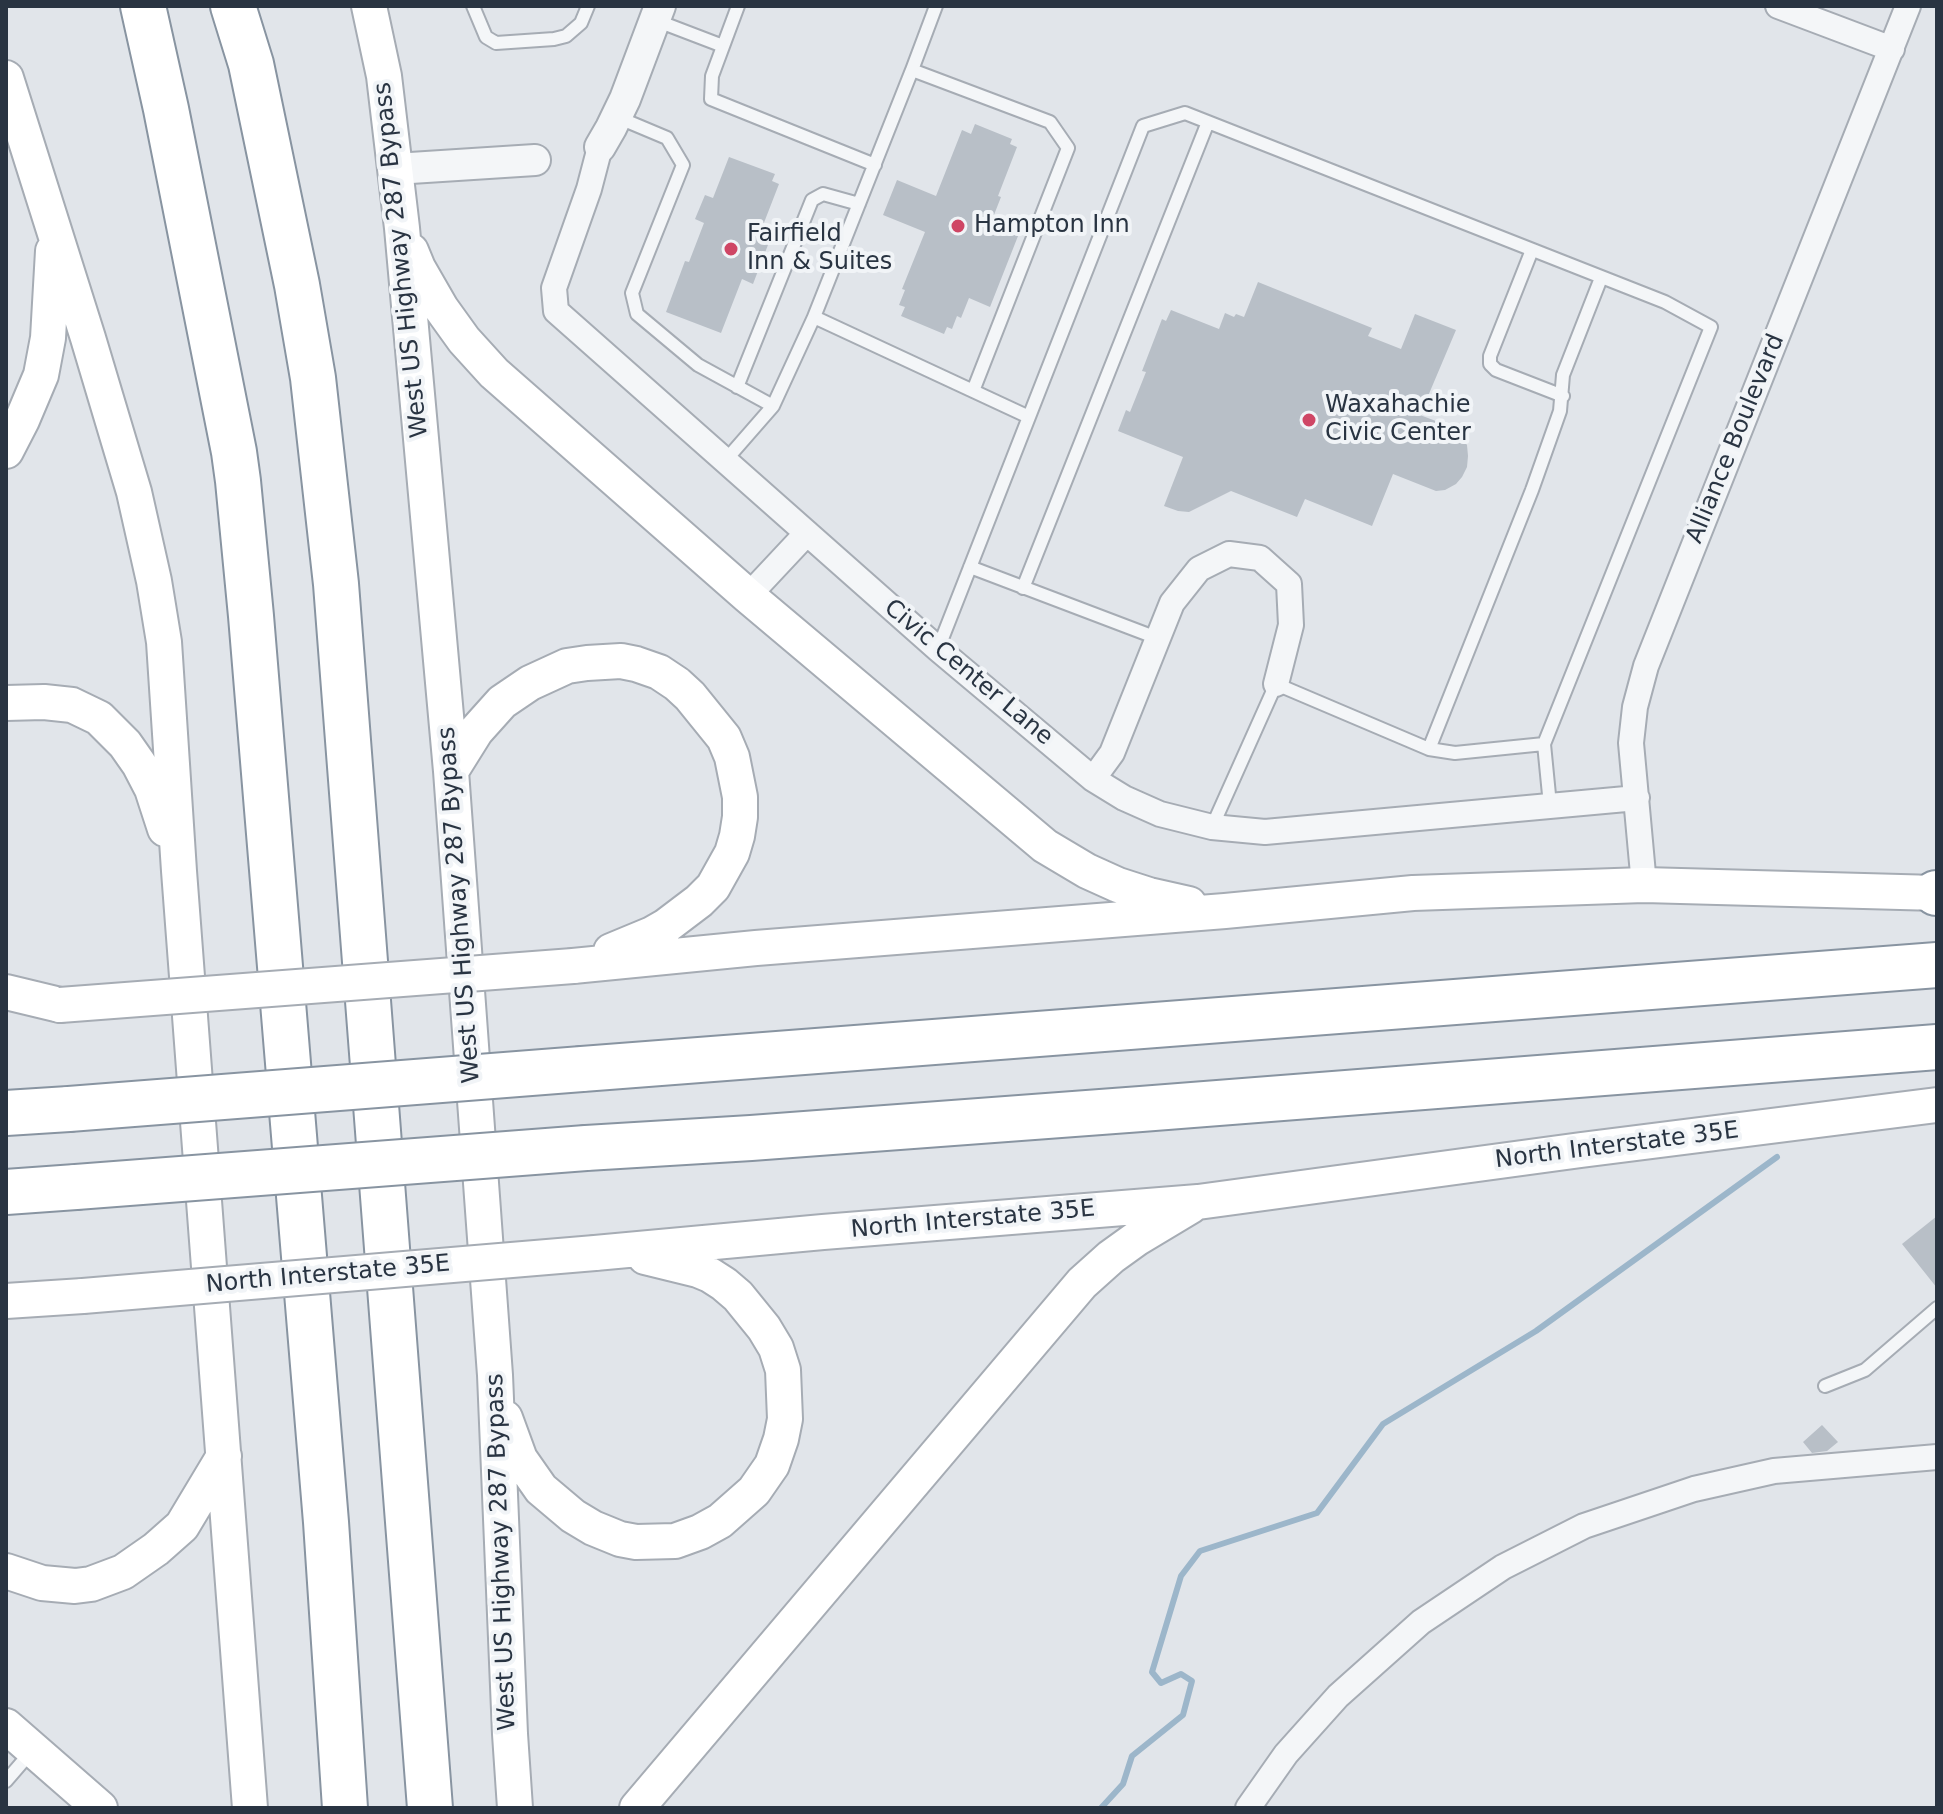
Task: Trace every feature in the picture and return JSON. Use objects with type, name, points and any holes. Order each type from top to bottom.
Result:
[{"type":"highway","points":[[143,6],[238,481],[326,1522],[345,1808]]},
{"type":"highway","points":[[233,6],[251,64],[297,285],[313,378],[336,584],[430,1808]]},
{"type":"highway","points":[[6,1113],[1937,965]]},
{"type":"highway","points":[[6,1192],[1937,1047]]},
{"type":"main road","name":"West US Highway 287 Bypass","points":[[369,6],[384,76],[402,228],[451,771],[495,1375],[515,1808]]},
{"type":"main road","points":[[6,78],[134,492],[154,581],[168,675],[179,871],[250,1808]]},
{"type":"main road","points":[[402,228],[418,268],[441,308],[494,373],[748,596],[1045,846],[1118,885],[1225,911]]},
{"type":"main road","points":[[6,451],[41,375],[48,338],[54,231]]},
{"type":"main road","points":[[451,771],[476,731],[502,702],[550,672],[587,663],[621,661],[659,672],[690,696],[724,738],[737,777],[740,817],[732,853],[713,887],[699,901],[652,934],[573,966]]},
{"type":"main road","points":[[6,703],[72,705],[88,711],[110,727],[139,764],[152,789],[179,871]]},
{"type":"main road","points":[[6,1010],[573,966],[772,946],[1225,911],[1413,893],[1644,885],[1937,893]]},
{"type":"main road","points":[[6,992],[60,1005]]},
{"type":"main road","name":"North Interstate 35E","points":[[6,1301],[1198,1202],[1937,1105]]},
{"type":"main road","points":[[637,1808],[1082,1283],[1136,1239],[1198,1202]]},
{"type":"main road","points":[[495,1375],[503,1398],[505,1418],[520,1459],[541,1489],[573,1516],[605,1534],[636,1542],[675,1541],[720,1521],[754,1491],[772,1465],[785,1419],[783,1370],[776,1348],[764,1328],[738,1296],[710,1275],[670,1262],[607,1252]]},
{"type":"main road","points":[[6,1323],[67,1297]]},
{"type":"main road","points":[[6,1571],[42,1583],[75,1586],[91,1584],[123,1572],[182,1526],[224,1456]]},
{"type":"main road","points":[[6,1726],[100,1808]]},
{"type":"street","points":[[1778,6],[1892,49]]},
{"type":"street","name":"Alliance Boulevard","points":[[1644,885],[1631,743],[1635,707],[1646,666],[1908,6]]},
{"type":"street","points":[[600,147],[617,117],[658,13]]},
{"type":"street","name":"Civic Center Lane","points":[[600,147],[589,189],[554,288],[556,311],[938,649],[1093,779],[1124,798],[1160,814],[1212,827],[1265,832],[1637,798]]},
{"type":"street","points":[[395,169],[535,160]]},
{"type":"street","points":[[748,596],[807,533]]},
{"type":"street","points":[[1093,779],[1112,753],[1172,603],[1199,569],[1229,554],[1260,558],[1289,584],[1291,625],[1276,684]]},
{"type":"street","points":[[1248,1808],[1286,1754],[1338,1696],[1421,1622],[1503,1567],[1530,1553],[1584,1526],[1694,1489],[1774,1471],[1937,1457]]},
{"type":"lane","points":[[473,6],[486,37],[496,43],[566,36],[581,23],[588,6]]},
{"type":"lane","points":[[738,6],[712,76],[711,99],[875,165]]},
{"type":"lane","points":[[725,461],[773,406],[814,317],[936,6]]},
{"type":"lane","points":[[658,13],[723,46]]},
{"type":"lane","points":[[912,70],[1050,122],[1068,148],[973,391]]},
{"type":"lane","points":[[938,649],[1143,126],[1185,113],[1665,302],[1711,327],[1544,744],[1550,805]]},
{"type":"lane","points":[[617,117],[667,138],[683,165],[632,293],[637,314],[698,365],[773,406]]},
{"type":"lane","points":[[1023,588],[1208,122]]},
{"type":"lane","points":[[737,387],[812,200],[823,194],[859,204]]},
{"type":"lane","points":[[1532,250],[1490,356],[1490,364],[1496,370],[1563,396]]},
{"type":"lane","points":[[1429,749],[1532,490],[1560,411],[1563,375],[1601,278]]},
{"type":"lane","points":[[814,317],[1029,417]]},
{"type":"lane","points":[[970,567],[1157,638]]},
{"type":"lane","points":[[1212,827],[1276,684],[1429,749],[1455,753],[1544,744]]},
{"type":"lane","points":[[1825,1386],[1865,1370],[1937,1308]]},
{"type":"lane","points":[[6,1781],[34,1749]]},
{"type":"building","name":"Hampton Inn","points":[[975,124],[1012,139],[1010,144],[1017,147],[992,220],[1020,231],[990,307],[969,298],[961,318],[957,316],[952,329],[947,327],[944,334],[901,316],[905,307],[899,305],[905,290],[902,289],[925,232],[883,215],[897,180],[936,196],[962,130],[971,134]]},
{"type":"building","name":"Fairfield Inn & Suites","points":[[729,157],[775,174],[772,181],[779,184],[760,233],[771,237],[753,284],[742,279],[721,333],[666,312],[685,261],[689,262],[704,223],[695,219],[705,195],[713,198]]},
{"type":"building","name":"Waxahachie Civic Center","points":[[1258,282],[1372,328],[1368,336],[1401,349],[1415,314],[1456,330],[1420,415],[1449,426],[1467,445],[1467,467],[1456,484],[1436,491],[1393,474],[1372,526],[1305,499],[1297,517],[1231,491],[1189,512],[1164,506],[1183,457],[1118,431],[1126,410],[1130,412],[1146,372],[1142,371],[1162,319],[1166,321],[1171,310],[1219,329],[1225,313],[1244,317]]},
{"type":"building","points":[[1937,1216],[1937,1288],[1902,1244]]},
{"type":"building","points":[[1822,1425],[1838,1442],[1827,1451],[1812,1453],[1803,1442]]},
{"type":"waterway","points":[[1101,1808],[1123,1784],[1132,1756],[1183,1715],[1192,1681],[1181,1674],[1161,1683],[1152,1672],[1181,1576],[1200,1551],[1317,1513],[1383,1424],[1536,1331],[1777,1157]]},
{"type":"place","name":"Hampton Inn","points":[[958,226]]},
{"type":"place","name":"Fairfield Inn & Suites","points":[[731,249]]},
{"type":"place","name":"Waxahachie Civic Center","points":[[1309,420]]}]
